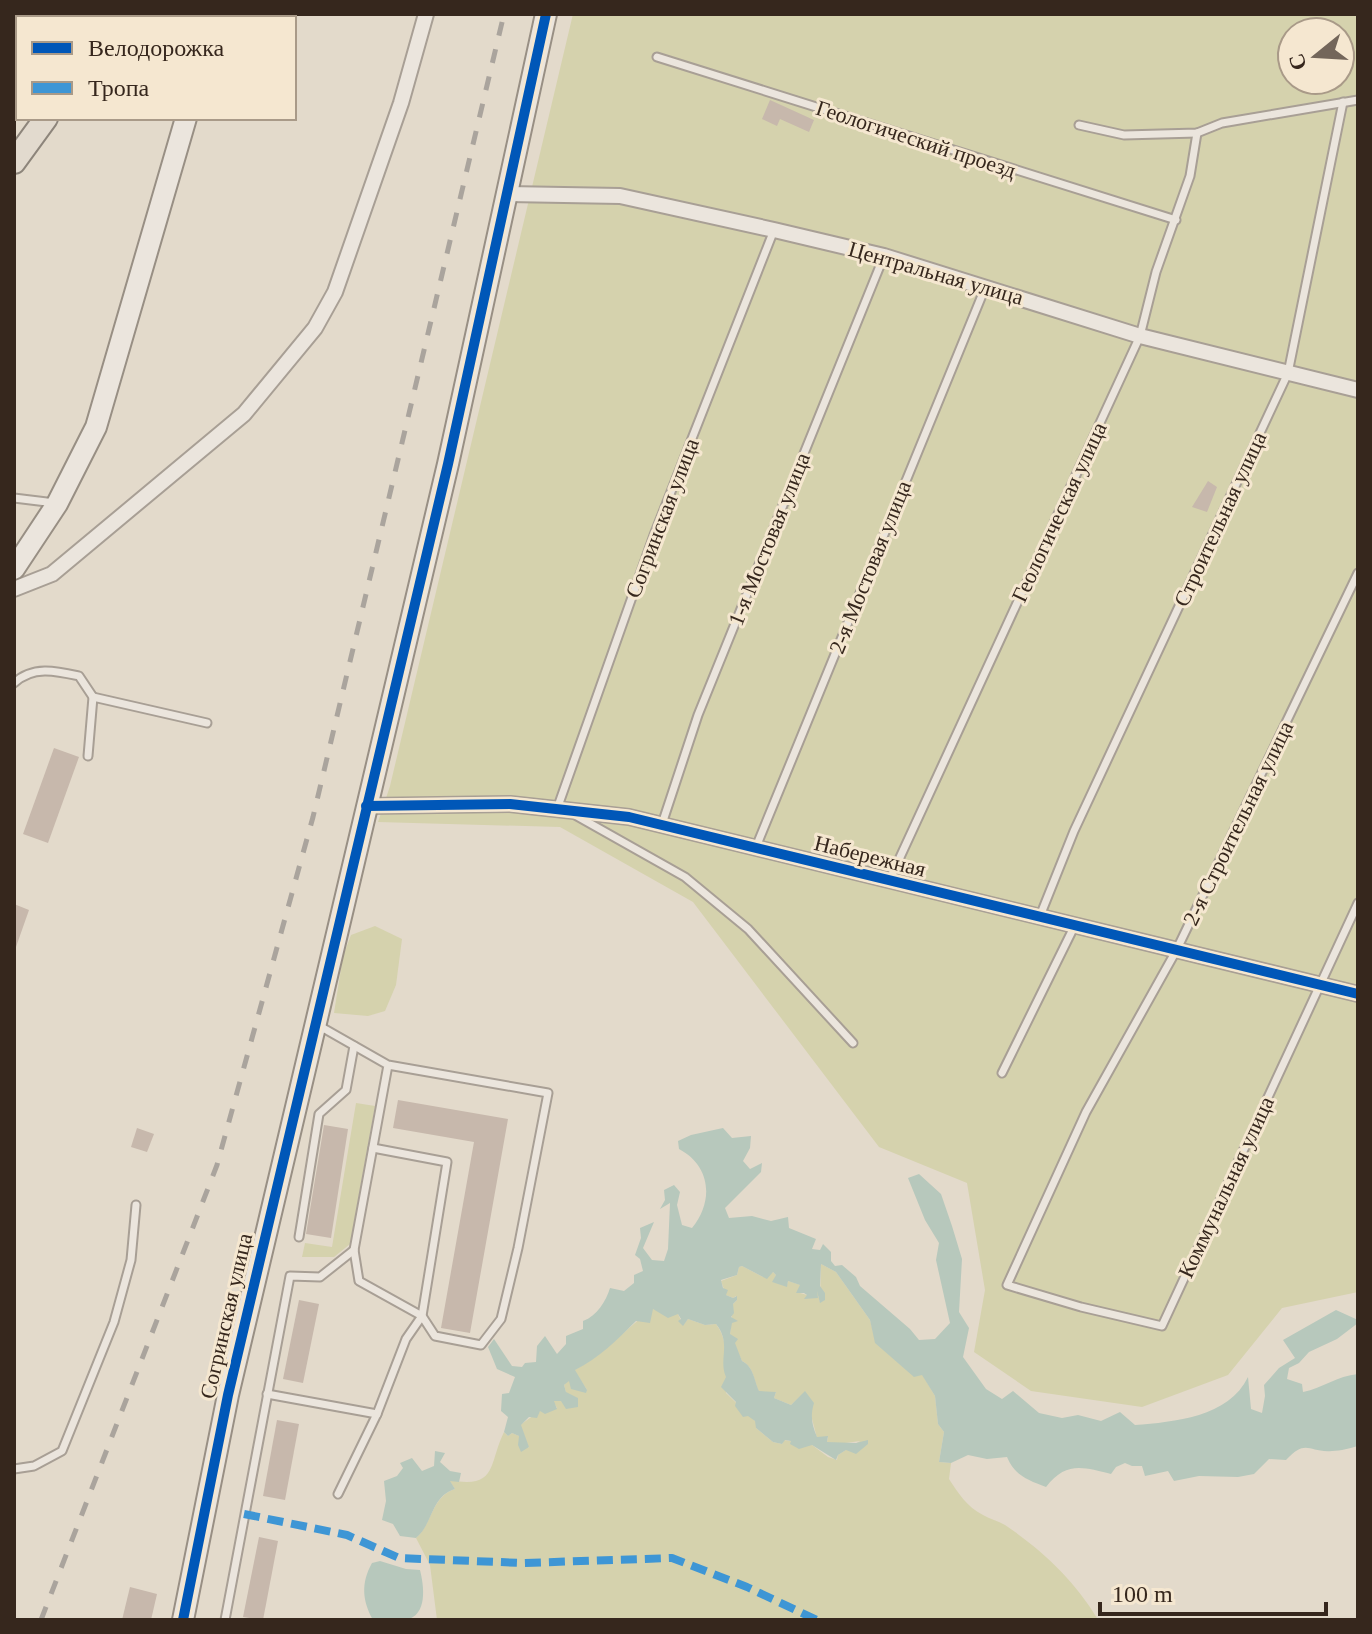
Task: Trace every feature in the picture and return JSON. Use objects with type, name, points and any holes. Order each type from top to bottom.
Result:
[{"type":"main road","points":[[14,142],[30,120]]},
{"type":"main road","points":[[14,162],[45,120]]},
{"type":"street","points":[[14,589],[52,574],[244,414],[315,328],[335,292],[401,103],[426,14]]},
{"type":"street","name":"Согринская улица","points":[[183,1620],[228,1395],[448,464],[546,14]]},
{"type":"street","points":[[14,569],[57,504],[96,427],[185,120]]},
{"type":"street","name":"Центральная улица","points":[[507,194],[620,196],[774,230],[884,256],[1140,336],[1358,390]]},
{"type":"street","name":"Набережная","points":[[366,806],[510,804],[629,817],[1358,994]]},
{"type":"lane","name":"Геологический проезд","points":[[657,57],[1176,220]]},
{"type":"lane","points":[[1079,125],[1124,135],[1197,133],[1222,123],[1358,100]]},
{"type":"lane","name":"Строительная улица","points":[[1039,918],[1074,831],[1288,373],[1343,102]]},
{"type":"lane","name":"Геологическая улица","points":[[889,881],[1140,336],[1156,272],[1190,176],[1197,133]]},
{"type":"lane","name":"Согринская улица","points":[[562,810],[654,535],[774,230]]},
{"type":"lane","name":"1-я Мостовая улица","points":[[661,825],[698,715],[884,256]]},
{"type":"lane","name":"2-я Мостовая улица","points":[[756,848],[985,286]]},
{"type":"lane","points":[[14,498],[57,504]]},
{"type":"lane","name":"2-я Строительная улица","points":[[1007,1285],[1086,1112],[1176,951],[1358,573]]},
{"type":"lane","points":[[14,683],[20,677],[45,669],[79,676],[93,697],[88,756]]},
{"type":"lane","points":[[93,697],[207,723]]},
{"type":"lane","points":[[562,810],[685,877],[748,929],[853,1043]]},
{"type":"lane","name":"Коммунальная улица","points":[[1007,1285],[1162,1326],[1358,903]]},
{"type":"lane","points":[[1002,1073],[1074,927]]},
{"type":"lane","points":[[314,1023],[388,1065],[548,1093],[501,1319],[481,1345],[435,1336],[422,1316],[359,1281],[354,1250],[388,1065]]},
{"type":"lane","points":[[299,1237],[319,1114],[346,1090],[354,1046]]},
{"type":"lane","points":[[338,1494],[377,1414],[406,1339],[422,1316],[447,1162],[373,1148]]},
{"type":"lane","points":[[14,1469],[34,1466],[62,1451],[114,1322],[131,1260],[136,1205]]},
{"type":"lane","points":[[225,1620],[290,1276],[320,1277],[354,1250]]},
{"type":"lane","points":[[267,1394],[377,1414]]},
{"type":"shaded area","points":[[573,14],[1358,14],[1358,1292],[1282,1308],[1228,1375],[1142,1407],[1031,1391],[974,1352],[985,1290],[967,1183],[879,1147],[693,902],[560,827],[378,822],[390,786]]},
{"type":"shaded area","points":[[375,926],[402,939],[396,985],[385,1011],[368,1016],[334,1013],[343,956],[351,935]]},
{"type":"shaded area","points":[[356,1103],[375,1106],[350,1244],[334,1257],[302,1257],[305,1243],[332,1247]]},
{"type":"shaded area","points":[[723,1128],[732,1138],[751,1136],[750,1148],[743,1161],[750,1169],[762,1163],[761,1172],[725,1208],[729,1218],[752,1216],[771,1221],[788,1217],[789,1228],[816,1239],[812,1249],[820,1250],[823,1244],[831,1252],[831,1261],[835,1266],[842,1265],[856,1277],[860,1286],[919,1340],[935,1339],[950,1323],[936,1260],[939,1243],[925,1220],[908,1178],[919,1174],[941,1194],[962,1259],[959,1312],[969,1328],[963,1357],[986,1389],[1002,1399],[1013,1391],[1039,1413],[1062,1418],[1078,1415],[1101,1421],[1120,1412],[1135,1425],[1150,1424],[1183,1419],[1214,1409],[1228,1401],[1248,1377],[1251,1409],[1262,1413],[1264,1385],[1279,1368],[1295,1358],[1283,1340],[1336,1310],[1358,1320],[1358,1323],[1337,1339],[1309,1352],[1289,1368],[1287,1379],[1302,1384],[1303,1392],[1358,1374],[1358,1446],[1332,1451],[1303,1448],[1286,1460],[1269,1459],[1254,1474],[1238,1477],[1199,1476],[1174,1481],[1168,1471],[1145,1476],[1142,1466],[1125,1463],[1116,1467],[1111,1474],[1083,1468],[1068,1470],[1046,1487],[1018,1473],[1007,1457],[987,1459],[968,1455],[951,1463],[939,1462],[944,1432],[938,1424],[935,1396],[922,1375],[914,1377],[875,1343],[870,1320],[836,1272],[821,1264],[820,1286],[825,1300],[820,1303],[817,1291],[818,1298],[804,1299],[807,1295],[796,1293],[800,1285],[788,1281],[787,1287],[772,1282],[776,1275],[773,1272],[767,1279],[742,1266],[737,1275],[721,1280],[723,1288],[728,1290],[726,1295],[737,1296],[731,1317],[738,1321],[732,1323],[730,1334],[738,1339],[735,1343],[742,1361],[751,1370],[759,1391],[776,1392],[774,1398],[791,1405],[805,1391],[814,1403],[812,1420],[817,1437],[828,1436],[827,1442],[856,1443],[868,1440],[868,1444],[856,1454],[846,1450],[836,1460],[812,1445],[799,1449],[790,1444],[791,1441],[785,1440],[782,1444],[773,1442],[756,1428],[755,1421],[748,1416],[743,1417],[735,1406],[736,1402],[721,1387],[726,1377],[724,1345],[716,1324],[705,1325],[688,1319],[683,1326],[678,1321],[681,1319],[678,1314],[668,1318],[653,1309],[650,1323],[636,1321],[615,1342],[575,1370],[586,1393],[571,1389],[569,1381],[564,1385],[566,1392],[578,1398],[578,1407],[566,1409],[561,1401],[554,1401],[557,1409],[545,1414],[540,1411],[537,1418],[529,1417],[521,1425],[529,1447],[521,1452],[519,1436],[512,1433],[508,1436],[504,1432],[508,1417],[501,1411],[502,1394],[509,1393],[515,1377],[497,1369],[488,1347],[494,1339],[512,1366],[522,1367],[525,1363],[536,1362],[537,1346],[545,1336],[557,1354],[566,1344],[566,1336],[583,1329],[583,1321],[600,1308],[610,1288],[624,1291],[634,1283],[634,1275],[643,1271],[640,1259],[635,1255],[641,1238],[640,1228],[654,1222],[643,1248],[652,1260],[664,1261],[668,1249],[670,1203],[660,1209],[665,1200],[664,1190],[674,1185],[680,1192],[677,1205],[682,1225],[692,1228],[704,1207],[706,1196],[703,1174],[690,1156],[679,1149],[678,1141]]},
{"type":"shaded area","points":[[821,1264],[836,1272],[870,1320],[876,1343],[914,1376],[922,1374],[935,1396],[938,1424],[944,1432],[939,1462],[951,1463],[949,1479],[967,1504],[1005,1525],[1044,1555],[1068,1579],[1097,1618],[437,1620],[430,1565],[416,1538],[441,1498],[455,1489],[449,1480],[465,1482],[484,1477],[489,1472],[504,1432],[508,1436],[512,1433],[519,1436],[529,1448],[520,1425],[540,1411],[557,1408],[553,1401],[561,1401],[566,1392],[564,1385],[569,1380],[587,1390],[574,1370],[595,1357],[653,1309],[678,1314],[683,1325],[688,1319],[705,1325],[716,1324],[725,1348],[726,1393],[756,1422],[756,1428],[773,1442],[782,1444],[784,1440],[812,1445],[837,1460],[838,1455],[860,1441],[838,1444],[827,1442],[828,1437],[817,1438],[805,1392],[791,1405],[774,1398],[776,1392],[759,1392],[730,1335],[733,1304],[737,1300],[736,1296],[726,1295],[721,1281],[737,1275],[742,1266],[763,1277],[773,1272],[776,1275],[773,1282],[787,1285],[788,1281],[801,1285],[800,1293],[807,1295],[817,1290],[820,1302]]},
{"type":"shaded area","points":[[435,1451],[445,1453],[440,1462],[450,1471],[461,1473],[459,1482],[450,1481],[455,1489],[436,1504],[416,1538],[400,1536],[393,1524],[382,1520],[386,1501],[384,1481],[397,1476],[403,1468],[400,1463],[412,1458],[422,1471],[434,1466]]},
{"type":"shaded area","points":[[380,1561],[420,1570],[423,1599],[413,1617],[402,1621],[373,1620],[365,1598],[365,1585],[372,1563]]},
{"type":"building","points":[[770,100],[814,120],[809,132],[780,119],[777,126],[762,119]]},
{"type":"building","points":[[1208,481],[1217,487],[1207,512],[1192,507]]},
{"type":"building","points":[[54,748],[79,757],[48,843],[23,834]]},
{"type":"building","points":[[14,904],[29,910],[16,947],[14,947]]},
{"type":"building","points":[[398,1100],[508,1119],[470,1333],[441,1328],[474,1142],[393,1128]]},
{"type":"building","points":[[324,1125],[348,1129],[331,1238],[306,1234]]},
{"type":"building","points":[[137,1128],[154,1134],[147,1152],[131,1147]]},
{"type":"building","points":[[299,1300],[319,1304],[303,1383],[283,1379]]},
{"type":"building","points":[[277,1420],[299,1424],[285,1500],[263,1496]]},
{"type":"building","points":[[259,1537],[278,1541],[263,1620],[243,1617]]},
{"type":"building","points":[[130,1587],[157,1594],[151,1620],[122,1620]]},
{"type":"railway","points":[[41,1620],[217,1165],[313,817],[504,14]]},
{"type":"marked path","points":[[244,1514],[347,1535],[399,1558],[523,1563],[672,1558],[747,1587],[817,1620]]},
{"type":"cycle path","points":[[183,1620],[228,1395],[448,464],[546,14]]},
{"type":"cycle path","points":[[366,806],[510,804],[629,817],[1358,994]]}]
